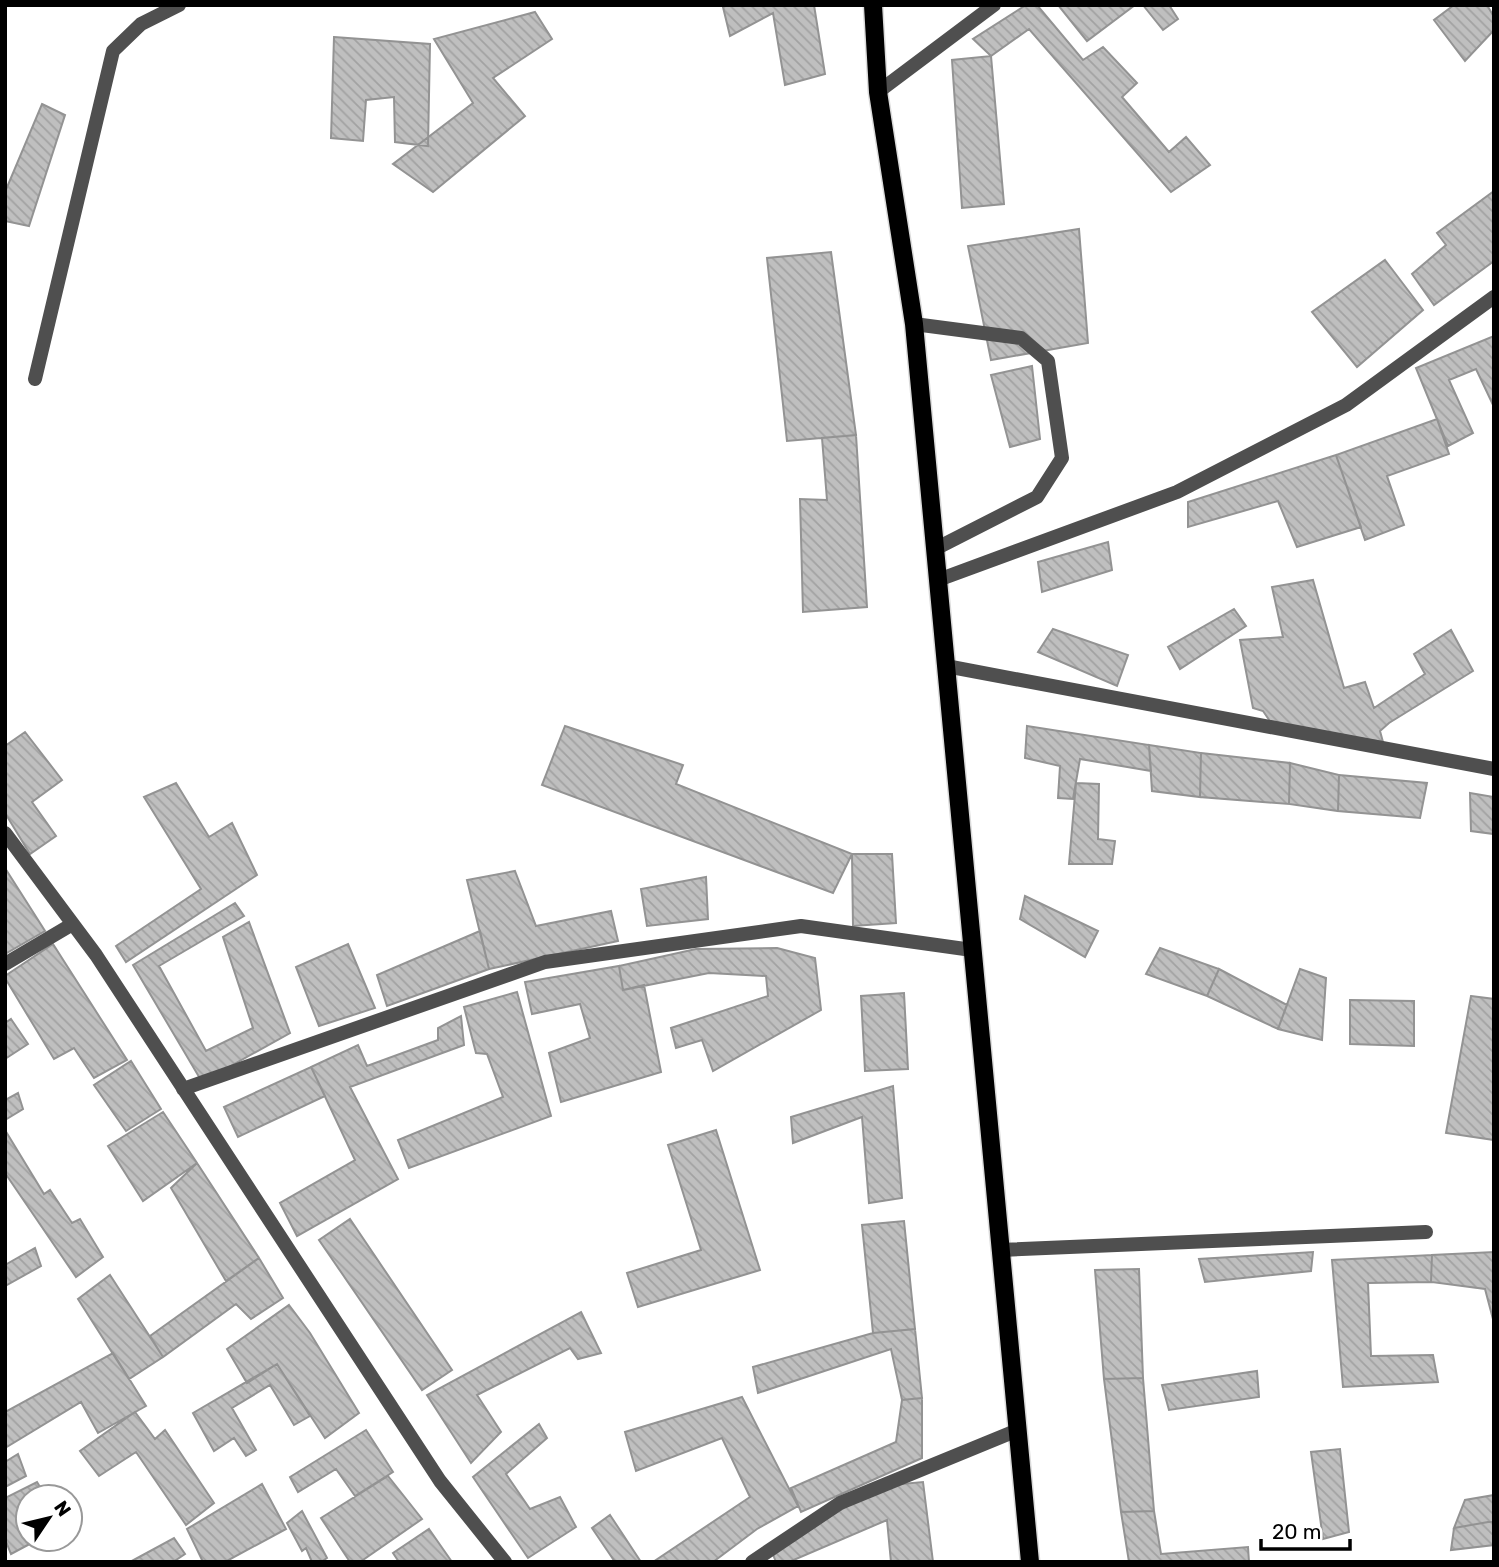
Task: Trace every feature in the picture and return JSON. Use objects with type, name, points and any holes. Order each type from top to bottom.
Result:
[{"type":"main road","points":[[873,5],[878,92],[914,324],[1030,1562]]},
{"type":"street","points":[[35,379],[113,51],[141,24],[179,5]]},
{"type":"street","points":[[878,92],[994,5]]},
{"type":"street","points":[[938,580],[1189,485],[1346,405],[1494,297]]},
{"type":"street","points":[[914,324],[1021,338],[1048,361],[1062,458],[1037,497],[935,549]]},
{"type":"street","points":[[946,666],[1494,769]]},
{"type":"street","points":[[5,833],[96,956],[440,1481],[505,1562]]},
{"type":"street","points":[[5,964],[71,925]]},
{"type":"street","points":[[183,1089],[545,962],[801,926],[972,950]]},
{"type":"street","points":[[1001,1250],[1426,1232]]},
{"type":"street","points":[[752,1562],[841,1503],[1018,1430]]},
{"type":"building","points":[[814,5],[825,74],[785,85],[773,13],[730,36],[723,7]]},
{"type":"building","points":[[1026,5],[1037,5],[1083,60],[1103,47],[1137,83],[1122,97],[1169,152],[1186,137],[1210,165],[1171,192],[1029,29],[991,56],[973,39]]},
{"type":"building","points":[[1058,5],[1135,5],[1087,41]]},
{"type":"building","points":[[1143,5],[1169,5],[1178,19],[1163,30]]},
{"type":"building","points":[[1454,5],[1487,5],[1494,17],[1494,30],[1465,61],[1434,20]]},
{"type":"building","points":[[535,12],[552,39],[493,78],[525,116],[433,192],[393,164],[473,103],[434,39]]},
{"type":"building","points":[[334,37],[430,44],[428,146],[395,142],[394,97],[366,100],[363,141],[331,138]]},
{"type":"building","points":[[991,56],[1004,204],[962,208],[952,60]]},
{"type":"building","points":[[42,104],[65,115],[29,226],[5,221],[5,192]]},
{"type":"building","points":[[1494,191],[1494,261],[1434,305],[1412,274],[1446,245],[1437,233]]},
{"type":"building","points":[[1079,229],[1088,343],[991,360],[968,246]]},
{"type":"building","points":[[831,252],[856,435],[787,441],[767,258]]},
{"type":"building","points":[[1385,260],[1423,310],[1357,367],[1312,312]]},
{"type":"building","points":[[1494,336],[1494,407],[1476,369],[1449,380],[1473,433],[1448,446],[1416,368]]},
{"type":"building","points":[[1032,366],[1040,439],[1010,447],[991,375]]},
{"type":"building","points":[[1437,419],[1449,454],[1387,476],[1404,525],[1365,540],[1336,455]]},
{"type":"building","points":[[856,435],[867,607],[803,612],[800,499],[827,500],[822,438]]},
{"type":"building","points":[[1336,455],[1361,527],[1297,547],[1278,501],[1188,527],[1188,502]]},
{"type":"building","points":[[1108,542],[1112,570],[1042,592],[1038,562]]},
{"type":"building","points":[[1313,580],[1344,688],[1365,682],[1374,708],[1425,674],[1414,654],[1451,630],[1473,671],[1389,723],[1380,731],[1383,742],[1272,724],[1263,711],[1253,708],[1240,640],[1283,637],[1272,587]]},
{"type":"building","points":[[1234,609],[1246,626],[1180,669],[1168,647]]},
{"type":"building","points":[[1053,629],[1128,655],[1117,686],[1038,652]]},
{"type":"building","points":[[565,726],[683,765],[676,784],[852,854],[833,893],[542,785]]},
{"type":"building","points":[[1027,726],[1149,745],[1151,771],[1080,759],[1073,799],[1058,798],[1060,766],[1025,758]]},
{"type":"building","points":[[25,732],[62,780],[32,802],[56,836],[30,854],[5,813],[5,746]]},
{"type":"building","points":[[1149,745],[1201,753],[1200,797],[1152,791]]},
{"type":"building","points":[[1201,753],[1290,763],[1289,804],[1200,797]]},
{"type":"building","points":[[1290,763],[1339,775],[1338,811],[1289,804]]},
{"type":"building","points":[[1339,775],[1427,783],[1420,818],[1338,811]]},
{"type":"building","points":[[176,783],[209,837],[232,823],[257,875],[126,962],[116,946],[201,889],[144,797]]},
{"type":"building","points":[[1076,783],[1099,784],[1098,839],[1115,841],[1112,864],[1069,864]]},
{"type":"building","points":[[1470,793],[1494,797],[1494,834],[1471,831]]},
{"type":"building","points":[[852,854],[892,854],[896,923],[853,926]]},
{"type":"building","points":[[5,868],[45,931],[5,954]]},
{"type":"building","points":[[515,871],[536,926],[611,911],[618,941],[489,969],[467,880]]},
{"type":"building","points":[[706,877],[708,919],[647,926],[641,889]]},
{"type":"building","points":[[1025,896],[1098,931],[1085,957],[1020,919]]},
{"type":"building","points":[[235,903],[244,916],[159,966],[206,1051],[253,1028],[223,937],[249,922],[290,1033],[202,1082],[133,965]]},
{"type":"building","points":[[480,931],[489,969],[387,1006],[377,975]]},
{"type":"building","points":[[53,944],[127,1060],[94,1078],[74,1048],[54,1059],[5,978]]},
{"type":"building","points":[[348,944],[375,1008],[319,1026],[296,967]]},
{"type":"building","points":[[777,948],[815,958],[821,1010],[713,1071],[702,1040],[676,1048],[671,1028],[768,996],[766,976],[709,973],[623,990],[619,966],[696,949]]},
{"type":"building","points":[[1160,948],[1219,969],[1207,996],[1146,974]]},
{"type":"building","points":[[619,966],[623,990],[644,985],[661,1072],[561,1102],[549,1053],[590,1038],[580,1004],[532,1014],[525,982]]},
{"type":"building","points":[[1219,969],[1287,1005],[1278,1029],[1207,996]]},
{"type":"building","points":[[1300,969],[1326,978],[1322,1040],[1278,1029]]},
{"type":"building","points":[[517,992],[551,1116],[409,1168],[398,1140],[503,1097],[487,1054],[476,1053],[464,1007]]},
{"type":"building","points":[[904,993],[908,1069],[865,1071],[861,996]]},
{"type":"building","points":[[1471,996],[1494,999],[1494,1140],[1446,1133]]},
{"type":"building","points":[[1350,1000],[1414,1001],[1414,1046],[1350,1044]]},
{"type":"building","points":[[461,1016],[464,1045],[350,1087],[398,1179],[297,1236],[280,1203],[355,1160],[311,1067],[358,1045],[367,1066],[438,1040],[438,1028]]},
{"type":"building","points":[[11,1019],[28,1044],[5,1059],[5,1023]]},
{"type":"building","points":[[131,1061],[161,1109],[126,1131],[94,1085]]},
{"type":"building","points":[[311,1067],[325,1096],[238,1137],[224,1107]]},
{"type":"building","points":[[893,1086],[902,1198],[869,1203],[862,1117],[793,1143],[791,1117]]},
{"type":"building","points":[[18,1093],[23,1109],[5,1120],[5,1100]]},
{"type":"building","points":[[163,1112],[197,1163],[143,1201],[108,1146]]},
{"type":"building","points":[[5,1130],[44,1194],[50,1190],[72,1223],[80,1219],[103,1257],[76,1277],[5,1173]]},
{"type":"building","points":[[716,1130],[760,1270],[638,1307],[627,1273],[701,1250],[668,1145]]},
{"type":"building","points":[[197,1163],[259,1258],[226,1281],[171,1188]]},
{"type":"building","points":[[350,1219],[452,1370],[422,1390],[319,1240]]},
{"type":"building","points":[[904,1221],[915,1329],[873,1333],[862,1225]]},
{"type":"building","points":[[35,1248],[41,1266],[5,1286],[5,1265]]},
{"type":"building","points":[[1313,1252],[1311,1271],[1205,1282],[1199,1259]]},
{"type":"building","points":[[1494,1252],[1494,1323],[1485,1289],[1431,1282],[1432,1255]]},
{"type":"building","points":[[1432,1255],[1431,1282],[1368,1283],[1371,1356],[1433,1355],[1438,1382],[1343,1387],[1332,1260]]},
{"type":"building","points":[[259,1258],[283,1298],[251,1319],[236,1304],[163,1357],[150,1336]]},
{"type":"building","points":[[1139,1269],[1143,1378],[1104,1379],[1095,1270]]},
{"type":"building","points":[[110,1275],[163,1357],[129,1379],[78,1299]]},
{"type":"building","points":[[289,1305],[310,1333],[359,1413],[325,1438],[277,1364],[247,1383],[227,1349]]},
{"type":"building","points":[[581,1312],[601,1353],[578,1359],[570,1348],[477,1395],[501,1432],[471,1463],[427,1395]]},
{"type":"building","points":[[915,1329],[922,1398],[902,1400],[891,1349],[758,1393],[753,1367],[873,1333]]},
{"type":"building","points":[[113,1353],[146,1406],[98,1433],[81,1402],[5,1448],[5,1412]]},
{"type":"building","points":[[277,1364],[310,1416],[294,1425],[270,1385],[232,1408],[256,1450],[246,1456],[234,1438],[214,1451],[193,1413]]},
{"type":"building","points":[[1257,1371],[1259,1397],[1169,1410],[1162,1385]]},
{"type":"building","points":[[1143,1378],[1154,1511],[1121,1512],[1104,1379]]},
{"type":"building","points":[[742,1397],[798,1506],[757,1529],[713,1562],[653,1562],[750,1497],[722,1438],[636,1471],[625,1432]]},
{"type":"building","points":[[922,1398],[922,1458],[801,1512],[791,1488],[896,1442],[902,1400]]},
{"type":"building","points":[[135,1412],[155,1439],[165,1430],[214,1503],[186,1525],[136,1452],[99,1476],[80,1451]]},
{"type":"building","points":[[539,1424],[547,1438],[506,1474],[530,1509],[560,1497],[576,1527],[528,1558],[473,1477]]},
{"type":"building","points":[[366,1430],[393,1472],[355,1496],[336,1469],[298,1492],[290,1477]]},
{"type":"building","points":[[1340,1449],[1349,1532],[1323,1539],[1311,1452]]},
{"type":"building","points":[[18,1454],[26,1476],[5,1487],[5,1462]]},
{"type":"building","points":[[388,1476],[422,1519],[360,1562],[350,1562],[321,1518]]},
{"type":"building","points":[[923,1482],[933,1562],[891,1562],[887,1520],[789,1562],[776,1562],[772,1552],[880,1486]]},
{"type":"building","points":[[262,1484],[286,1529],[225,1562],[203,1562],[187,1529]]},
{"type":"building","points":[[14,1494],[14,1552],[11,1554],[5,1539],[5,1498]]},
{"type":"building","points":[[1494,1495],[1494,1521],[1454,1528],[1465,1500]]},
{"type":"building","points":[[302,1511],[327,1558],[321,1562],[312,1562],[306,1548],[302,1551],[287,1523]]},
{"type":"building","points":[[1154,1511],[1161,1554],[1248,1547],[1249,1562],[1129,1562],[1121,1512]]},
{"type":"building","points":[[610,1515],[641,1562],[615,1562],[592,1528]]},
{"type":"building","points":[[1494,1521],[1494,1545],[1451,1550],[1454,1528]]},
{"type":"building","points":[[429,1529],[452,1562],[399,1562],[393,1553]]},
{"type":"building","points":[[174,1538],[185,1554],[173,1562],[130,1562]]}]
